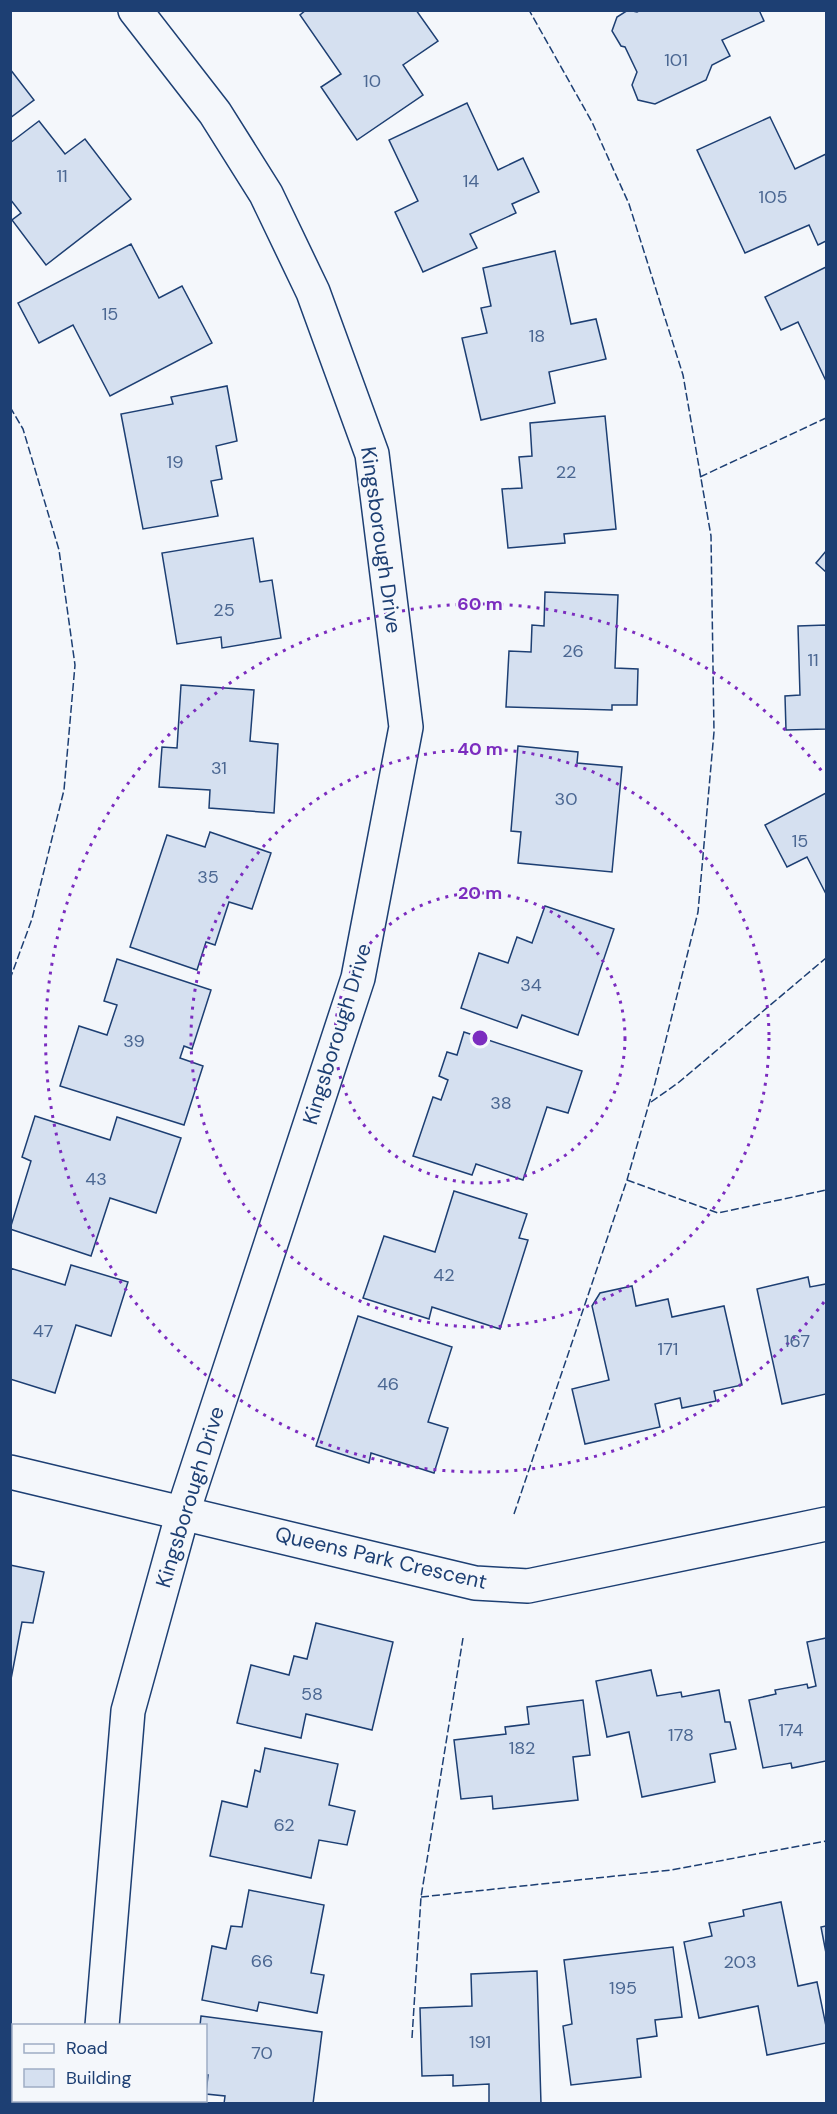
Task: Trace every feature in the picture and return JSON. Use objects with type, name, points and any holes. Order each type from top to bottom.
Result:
[{"type":"street","name":"Kingsborough Drive","points":[[102,2024],[128,1711],[183,1512],[358,978],[406,727],[372,454],[313,292],[266,194],[215,113],[135,10]]},
{"type":"street","name":"Queens Park Crescent","points":[[10,1472],[476,1583],[528,1586],[826,1524]]},
{"type":"building","points":[[306,10],[416,10],[438,41],[403,65],[423,95],[357,140],[321,87],[341,74],[300,15]]},
{"type":"building","points":[[628,10],[637,12],[641,10],[759,10],[764,21],[722,40],[730,56],[712,65],[706,80],[655,104],[638,100],[632,85],[637,72],[625,47],[621,46],[612,31],[617,17]]},
{"type":"building","points":[[10,69],[34,100],[10,118]]},
{"type":"building","points":[[467,103],[498,170],[523,158],[539,192],[512,204],[516,213],[470,234],[477,248],[423,272],[395,212],[418,201],[389,140]]},
{"type":"building","points":[[770,117],[795,169],[826,154],[826,241],[818,245],[809,225],[745,253],[697,150]]},
{"type":"building","points":[[39,121],[65,154],[85,139],[131,199],[46,265],[12,220],[21,213],[10,199],[10,143]]},
{"type":"building","points":[[131,244],[159,298],[182,286],[212,343],[110,396],[73,325],[39,343],[18,303]]},
{"type":"building","points":[[555,251],[571,324],[596,319],[606,359],[549,372],[555,403],[481,420],[462,338],[487,333],[481,308],[491,306],[483,268]]},
{"type":"building","points":[[826,267],[826,381],[798,322],[781,330],[765,297]]},
{"type":"building","points":[[227,386],[237,441],[216,446],[222,479],[211,481],[218,516],[143,529],[121,414],[173,404],[171,397]]},
{"type":"building","points":[[605,416],[616,529],[564,534],[565,543],[508,548],[502,489],[522,488],[519,457],[532,456],[530,423]]},
{"type":"building","points":[[253,538],[260,582],[272,580],[281,638],[222,648],[221,637],[177,644],[162,553]]},
{"type":"building","points":[[826,551],[826,572],[816,563]]},
{"type":"building","points":[[545,592],[618,595],[615,668],[638,669],[637,705],[612,705],[612,710],[506,707],[509,651],[531,652],[532,625],[544,626]]},
{"type":"building","points":[[826,625],[826,729],[786,730],[785,696],[800,695],[798,626]]},
{"type":"building","points":[[181,685],[254,690],[250,741],[278,744],[274,813],[209,808],[210,790],[159,787],[162,747],[177,748]]},
{"type":"building","points":[[518,746],[578,752],[577,763],[622,767],[612,872],[518,863],[521,832],[511,831]]},
{"type":"building","points":[[826,793],[826,894],[807,857],[787,867],[765,825]]},
{"type":"building","points":[[210,832],[271,853],[252,909],[229,902],[215,945],[206,942],[197,970],[130,947],[167,835],[205,847]]},
{"type":"building","points":[[545,906],[614,929],[578,1035],[522,1015],[517,1028],[461,1008],[479,953],[508,963],[517,937],[532,943]]},
{"type":"building","points":[[117,959],[211,990],[192,1049],[184,1046],[180,1058],[203,1066],[184,1125],[60,1086],[79,1026],[107,1035],[117,1005],[104,1001]]},
{"type":"building","points":[[464,1032],[582,1071],[568,1113],[547,1107],[523,1180],[476,1164],[472,1175],[413,1156],[433,1097],[441,1100],[448,1080],[439,1076],[447,1052],[457,1055]]},
{"type":"building","points":[[35,1116],[110,1140],[117,1117],[181,1138],[156,1213],[110,1198],[91,1256],[10,1229],[31,1161],[22,1157]]},
{"type":"building","points":[[454,1191],[527,1214],[519,1238],[528,1240],[500,1329],[432,1307],[429,1319],[363,1298],[384,1236],[435,1252]]},
{"type":"building","points":[[71,1265],[128,1282],[111,1336],[76,1325],[55,1393],[10,1379],[10,1268],[65,1285]]},
{"type":"building","points":[[808,1277],[810,1287],[826,1284],[826,1394],[782,1404],[757,1289]]},
{"type":"building","points":[[632,1286],[636,1306],[668,1299],[672,1317],[724,1306],[742,1385],[714,1391],[716,1401],[682,1408],[680,1398],[655,1404],[660,1427],[585,1444],[572,1389],[609,1380],[592,1306],[600,1293]]},
{"type":"building","points":[[358,1316],[452,1347],[428,1422],[448,1428],[434,1473],[371,1453],[369,1463],[316,1446]]},
{"type":"building","points":[[10,1565],[44,1572],[33,1623],[22,1622],[11,1679]]},
{"type":"building","points":[[316,1623],[393,1642],[372,1730],[306,1714],[301,1738],[237,1723],[251,1665],[289,1675],[294,1656],[307,1659]]},
{"type":"building","points":[[826,1638],[826,1761],[792,1768],[791,1763],[763,1768],[749,1700],[776,1694],[775,1690],[807,1684],[808,1688],[816,1686],[807,1642]]},
{"type":"building","points":[[651,1670],[657,1696],[681,1692],[682,1697],[719,1690],[725,1722],[730,1722],[736,1749],[710,1754],[715,1782],[642,1797],[629,1732],[607,1737],[596,1681]]},
{"type":"building","points":[[583,1700],[590,1755],[573,1757],[578,1800],[493,1809],[492,1796],[461,1799],[454,1740],[506,1734],[505,1727],[529,1724],[527,1707]]},
{"type":"building","points":[[265,1748],[338,1764],[329,1805],[355,1811],[347,1845],[319,1840],[311,1878],[210,1856],[222,1801],[247,1807],[255,1770],[260,1772]]},
{"type":"building","points":[[249,1890],[324,1905],[311,1973],[324,1975],[317,2013],[259,2002],[257,2011],[202,2000],[212,1946],[226,1949],[231,1926],[242,1927]]},
{"type":"building","points":[[781,1902],[798,1986],[817,1982],[826,2026],[826,2043],[767,2055],[758,2006],[699,2018],[684,1942],[712,1936],[709,1923],[744,1916],[743,1910]]},
{"type":"building","points":[[826,1926],[826,1953],[821,1927]]},
{"type":"building","points":[[673,1947],[682,2017],[655,2020],[657,2036],[637,2039],[641,2077],[571,2085],[563,2026],[572,2024],[564,1960]]},
{"type":"building","points":[[537,1971],[541,2104],[489,2104],[489,2084],[453,2086],[453,2075],[422,2076],[420,2008],[472,2006],[471,1974]]},
{"type":"building","points":[[201,2016],[322,2032],[313,2104],[224,2104],[225,2096],[207,2094],[207,2024],[200,2024]]},
{"type":"fence","points":[[514,1514],[627,1180],[655,1083],[698,912],[714,732],[711,536],[683,375],[629,204],[592,122],[529,10]]},
{"type":"fence","points":[[10,407],[23,429],[59,550],[75,665],[64,790],[32,919],[10,979]]},
{"type":"fence","points":[[700,477],[826,418]]},
{"type":"fence","points":[[651,1102],[678,1083],[826,958]]},
{"type":"fence","points":[[627,1180],[718,1213],[826,1190]]},
{"type":"fence","points":[[412,2038],[421,1897],[463,1638]]},
{"type":"fence","points":[[421,1897],[671,1870],[826,1841]]}]
